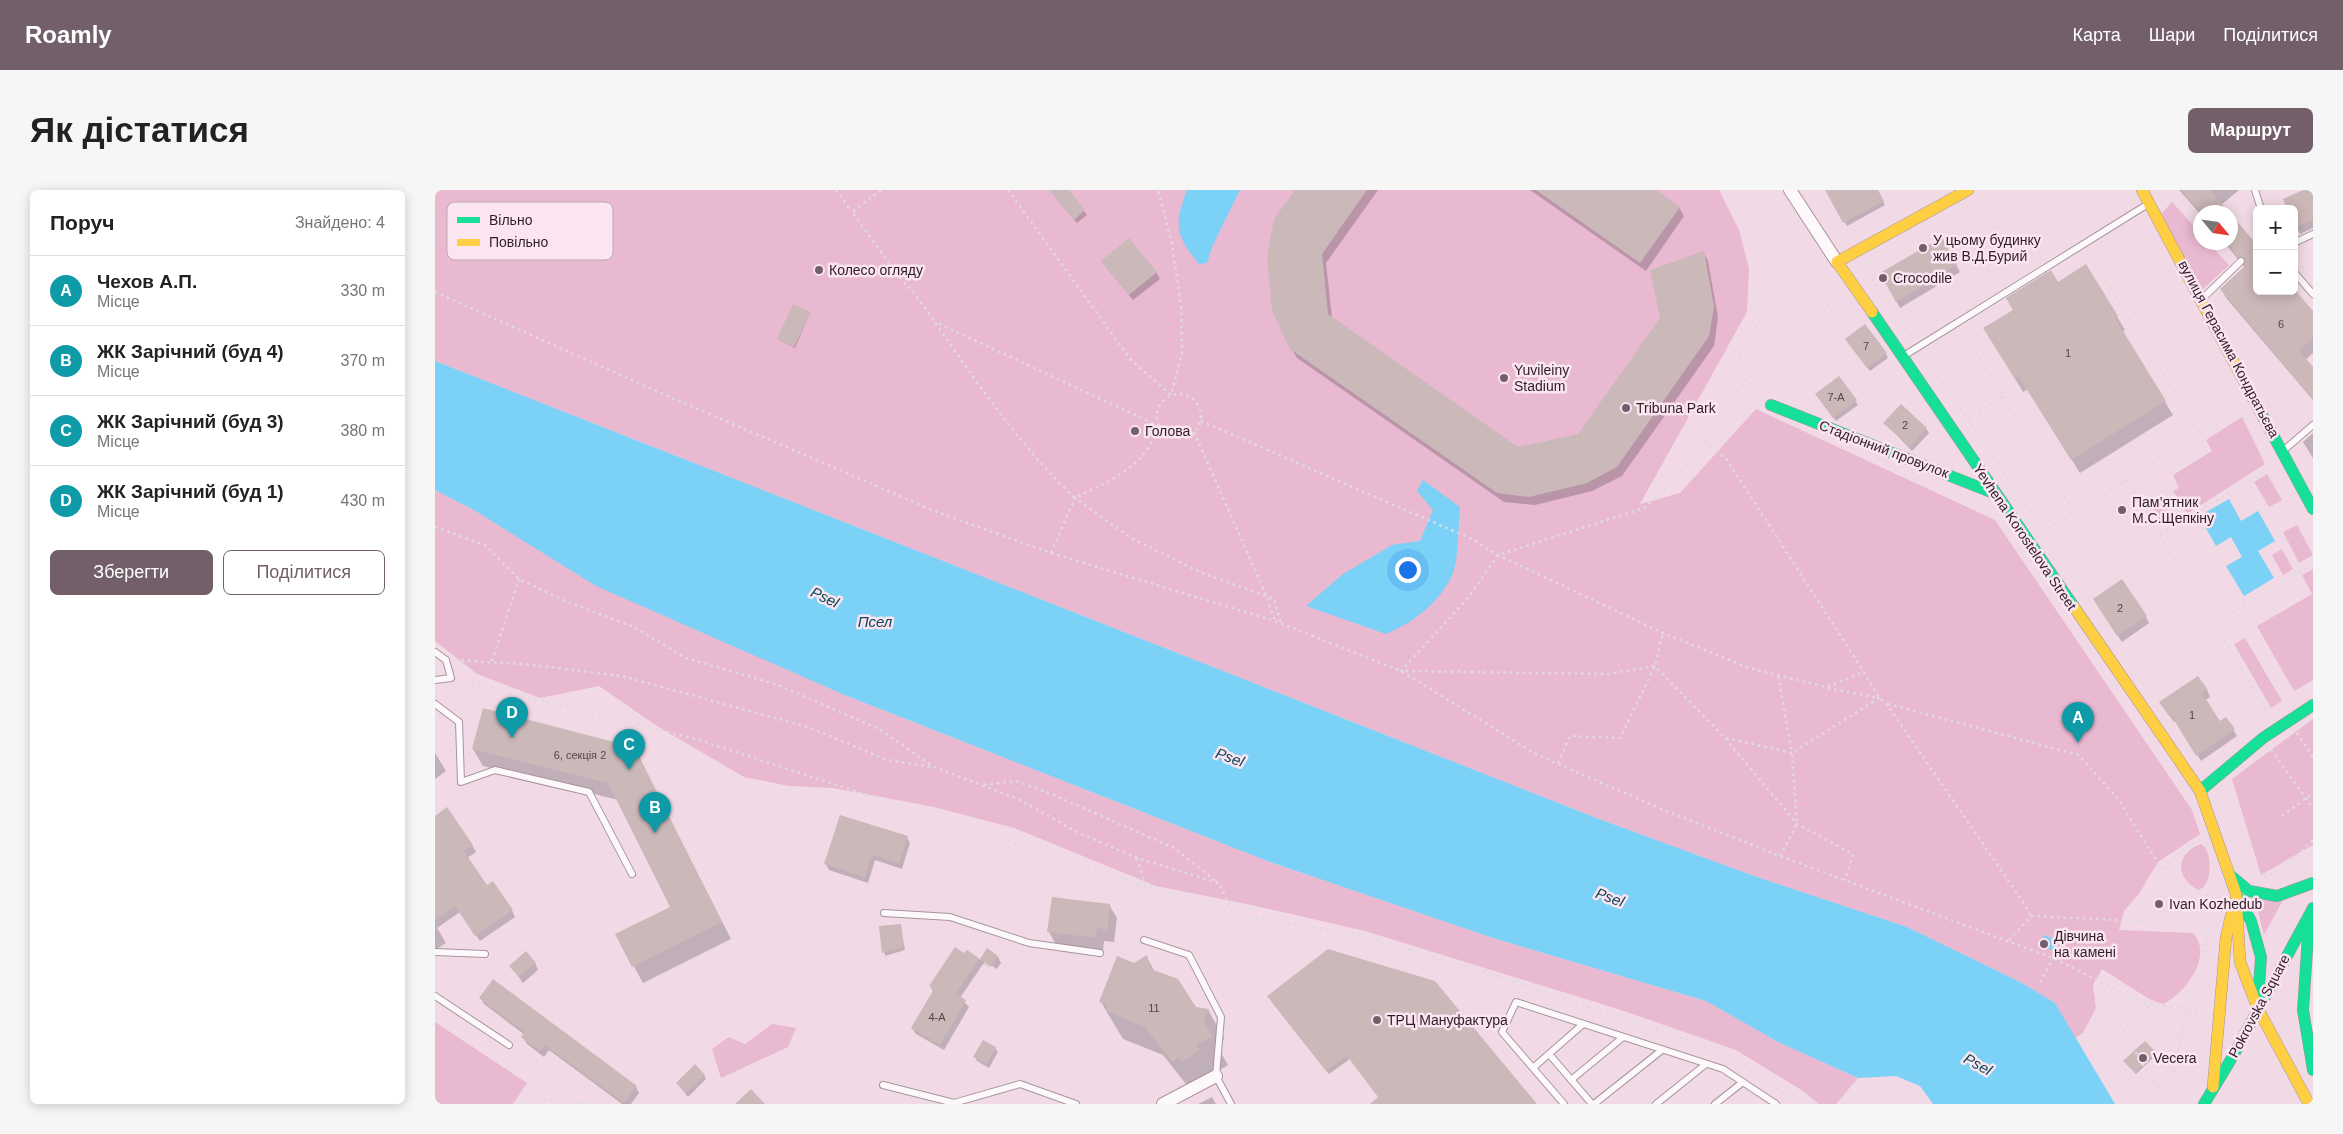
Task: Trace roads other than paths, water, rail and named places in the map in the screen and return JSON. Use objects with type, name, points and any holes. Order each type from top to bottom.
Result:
[{"type":"street","name":"Yevhena Korostelova Street","points":[[1790,190],[1837,262],[2201,791],[2236,895]]},
{"type":"street","points":[[1837,262],[1968,190]]},
{"type":"street","name":"вулиця Герасима Кондратьєва","points":[[2142,190],[2284,450],[2313,509]]},
{"type":"street","name":"Стадіонний провулок","points":[[1771,406],[1996,494]]},
{"type":"street","points":[[2201,791],[2263,738],[2313,705]]},
{"type":"street","points":[[2231,876],[2249,891],[2277,896],[2313,884]]},
{"type":"street","points":[[2236,895],[2240,962],[2258,1009],[2309,1104]]},
{"type":"street","points":[[2236,895],[2251,921],[2261,956],[2258,1009]]},
{"type":"street","points":[[2213,1091],[2225,938],[2236,895]]},
{"type":"street","points":[[2312,910],[2306,937],[2303,1010],[2313,1070]]},
{"type":"street","name":"Pokrovska Square","points":[[2204,1104],[2213,1091],[2312,910]]},
{"type":"street","points":[[1163,1104],[1216,1076]]},
{"type":"lane","points":[[2255,190],[2260,205]]},
{"type":"lane","points":[[1902,357],[2149,203]]},
{"type":"lane","points":[[2298,241],[2313,234]]},
{"type":"lane","points":[[2202,299],[2241,260]]},
{"type":"lane","points":[[2298,277],[2313,294]]},
{"type":"lane","points":[[2284,450],[2313,424]]},
{"type":"lane","points":[[435,652],[446,660],[451,678],[435,680]]},
{"type":"lane","points":[[435,704],[459,722],[461,782],[495,770],[589,792],[632,874]]},
{"type":"lane","points":[[884,913],[950,917],[1029,943],[1100,953]]},
{"type":"lane","points":[[1144,940],[1189,955],[1221,1017],[1216,1076],[1231,1104]]},
{"type":"lane","points":[[435,952],[485,954]]},
{"type":"lane","points":[[435,996],[509,1045]]},
{"type":"lane","points":[[1564,1104],[1502,1032],[1516,1002],[1582,1025],[1723,1069],[1775,1104]]},
{"type":"lane","points":[[1534,1067],[1582,1025]]},
{"type":"lane","points":[[1571,1080],[1623,1038]]},
{"type":"lane","points":[[1549,1054],[1593,1104],[1662,1050]]},
{"type":"lane","points":[[1656,1104],[1706,1064]]},
{"type":"lane","points":[[1715,1104],[1743,1082]]},
{"type":"lane","points":[[883,1085],[954,1103],[1020,1084],[1075,1104]]},
{"type":"water","points":[[1187,190],[1240,190],[1212,247],[1207,263],[1199,264],[1181,237],[1179,229],[1180,212]]},
{"type":"water","name":"Псел","points":[[435,361],[1599,819],[1757,877],[1907,927],[2022,983],[2055,1003],[2115,1104],[1933,1104],[1920,1086],[1896,1076],[1858,1078],[1778,1042],[1706,1001],[1493,938],[1270,862],[847,696],[596,586],[474,510],[435,490]]},
{"type":"water","points":[[1423,480],[1460,507],[1455,566],[1448,583],[1434,602],[1407,623],[1386,634],[1306,606],[1343,574],[1392,545],[1420,541],[1433,510],[1417,491]]},
{"type":"water","points":[[2229,499],[2241,521],[2258,511],[2275,541],[2258,551],[2274,578],[2244,596],[2226,566],[2242,557],[2231,537],[2216,546],[2199,516]]},
{"type":"water","points":[[2044,935],[2059,941],[2055,951],[2040,946]]},
{"type":"place","name":"У цьому будинку жив В.Д.Бурий","points":[[1923,248]]},
{"type":"place","name":"Колесо огляду","points":[[819,270]]},
{"type":"place","name":"Crocodile","points":[[1883,278]]},
{"type":"place","name":"Yuvileiny Stadium","points":[[1504,378]]},
{"type":"place","name":"Tribuna Park","points":[[1626,408]]},
{"type":"place","name":"Голова","points":[[1135,431]]},
{"type":"place","name":"Пам’ятник М.С.Щепкіну","points":[[2122,510]]},
{"type":"place","name":"ЖК Зарічний (буд 1)","points":[[512,738]]},
{"type":"place","name":"Чехов А.П.","points":[[2078,743]]},
{"type":"place","name":"ЖК Зарічний (буд 3)","points":[[629,770]]},
{"type":"place","name":"ЖК Зарічний (буд 4)","points":[[655,833]]},
{"type":"place","name":"Ivan Kozhedub","points":[[2159,904]]},
{"type":"place","name":"Дівчина на камені","points":[[2044,944]]},
{"type":"place","name":"ТРЦ Мануфактура","points":[[1377,1020]]},
{"type":"place","name":"Vecera","points":[[2143,1058]]},
{"type":"water label","name":"Psel","points":[[825,597]]},
{"type":"water label","name":"Psel","points":[[1230,757]]},
{"type":"water label","name":"Psel","points":[[1610,897]]},
{"type":"water label","name":"Psel","points":[[1978,1064]]}]
